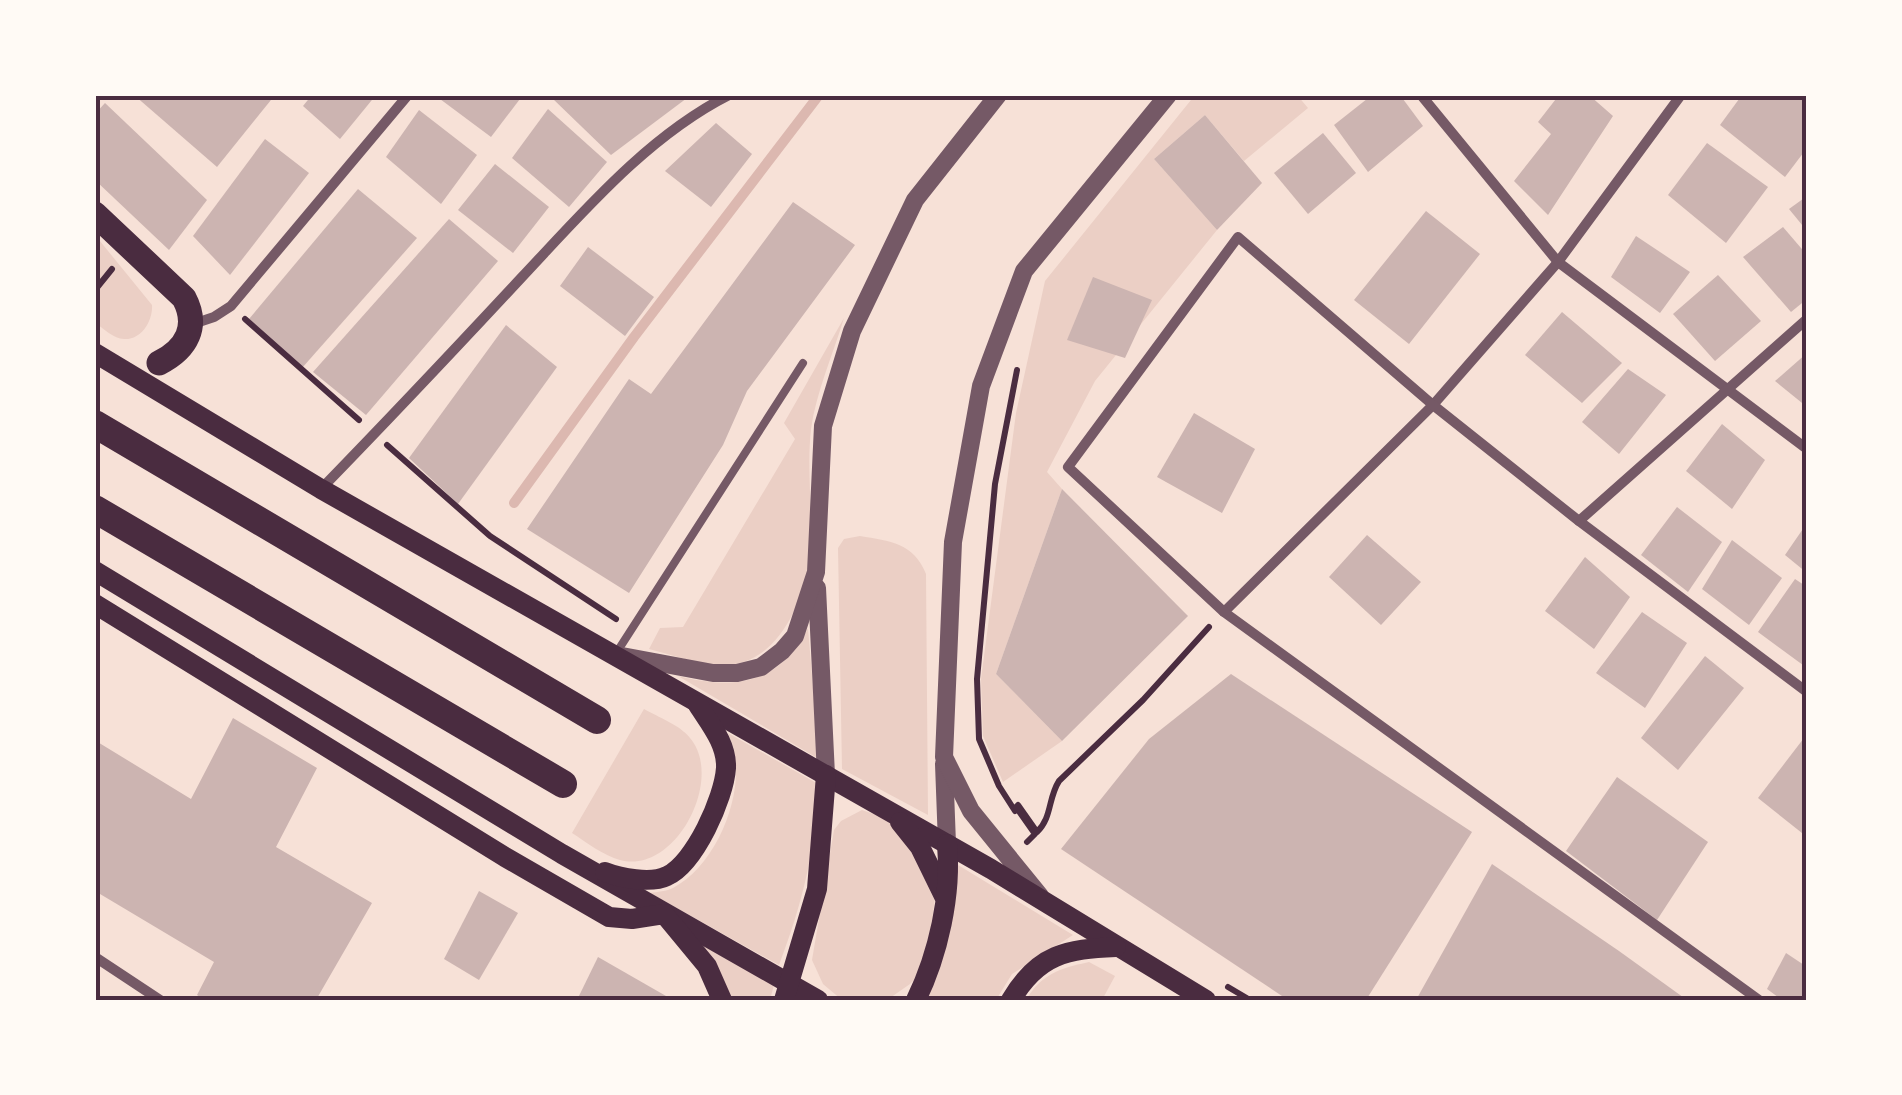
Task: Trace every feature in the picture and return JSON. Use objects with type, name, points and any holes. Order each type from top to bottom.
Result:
[{"type":"highway","points":[[95,424],[597,720]]},
{"type":"highway","points":[[95,509],[563,784]]},
{"type":"main road","points":[[95,214],[184,298],[192,324],[178,348],[159,362],[130,365],[103,358]]},
{"type":"main road","points":[[103,358],[320,490],[947,844],[1206,1000]]},
{"type":"main road","points":[[95,571],[664,914],[786,992],[819,1000]]},
{"type":"main road","points":[[95,604],[609,917],[632,919],[664,914]]},
{"type":"main road","points":[[562,854],[620,878],[665,878],[681,865],[700,839],[720,799],[726,766],[720,737],[695,700]]},
{"type":"main road","points":[[786,992],[817,889],[826,776]]},
{"type":"main road","points":[[824,826],[841,805],[860,801],[885,809],[920,847],[944,898]]},
{"type":"main road","points":[[904,1000],[920,992],[935,948],[944,898],[947,844]]},
{"type":"main road","points":[[664,914],[707,966],[722,1000]]},
{"type":"main road","points":[[804,940],[804,973],[819,1000]]},
{"type":"main road","points":[[1011,1000],[1024,978],[1070,949],[1116,947]]},
{"type":"street","points":[[192,324],[231,306],[408,95]]},
{"type":"street","points":[[320,490],[567,230],[660,139],[728,95]]},
{"type":"street","points":[[826,776],[816,572],[823,426],[852,331],[915,200],[998,95]]},
{"type":"street","points":[[947,844],[944,757],[953,542],[981,386],[1024,271],[1168,95]]},
{"type":"street","points":[[1422,95],[1558,262],[1807,449]]},
{"type":"street","points":[[1224,612],[1433,405],[1558,262],[1680,95]]},
{"type":"street","points":[[1760,1000],[1224,612],[1068,466],[1238,237],[1433,405],[1807,692]]},
{"type":"street","points":[[1580,521],[1807,318]]},
{"type":"street","points":[[615,655],[713,673],[737,674],[761,666],[782,652],[795,636],[816,572]]},
{"type":"street","points":[[944,757],[971,811],[1047,904]]},
{"type":"street","points":[[95,957],[143,995],[160,1000]]},
{"type":"lane","points":[[615,655],[802,363]]},
{"type":"path","points":[[95,290],[118,261]]},
{"type":"path","points":[[1021,353],[995,484],[977,679],[980,739],[999,786],[1035,834]]},
{"type":"shaded area","points":[[1195,95],[1297,95],[1308,108],[1244,161],[1205,115],[1154,159],[1217,230],[1095,381],[1047,472],[1062,489],[996,674],[1062,741],[1003,782],[983,736],[981,679],[1016,413],[1045,281]]},
{"type":"shaded area","points":[[95,235],[152,305],[151,317],[136,336],[116,337],[95,323]]},
{"type":"shaded area","points":[[844,318],[813,415],[810,551],[804,584],[791,617],[770,645],[742,663],[705,663],[649,649],[660,628],[683,627],[795,439],[784,423]]},
{"type":"shaded area","points":[[860,536],[908,550],[926,574],[928,815],[842,769],[838,548],[844,539]]},
{"type":"shaded area","points":[[808,628],[819,759],[678,676],[718,682],[754,679],[783,662]]},
{"type":"shaded area","points":[[644,709],[686,733],[699,756],[702,776],[698,799],[676,839],[659,853],[640,861],[620,860],[572,833]]},
{"type":"shaded area","points":[[728,733],[818,784],[806,876],[779,965],[650,893],[671,889],[687,879],[719,838],[735,788],[735,762]]},
{"type":"shaded area","points":[[862,810],[891,820],[906,839],[935,898],[929,944],[919,975],[887,1000],[842,1000],[823,984],[812,960],[834,830],[841,821]]},
{"type":"shaded area","points":[[958,865],[1073,935],[1012,974],[996,1000],[927,1000],[945,950]]},
{"type":"shaded area","points":[[688,933],[775,981],[770,1000],[728,1000]]},
{"type":"shaded area","points":[[1089,962],[1115,976],[1102,1000],[1026,1000],[1038,984],[1053,974]]},
{"type":"building","points":[[134,95],[275,95],[217,167]]},
{"type":"building","points":[[312,95],[376,95],[340,139],[303,106]]},
{"type":"building","points":[[443,95],[523,95],[491,137],[440,99]]},
{"type":"building","points":[[691,95],[611,155],[552,98]]},
{"type":"building","points":[[1372,95],[1400,95],[1423,126],[1368,172],[1334,125]]},
{"type":"building","points":[[1559,95],[1589,95],[1613,116],[1548,215],[1514,181],[1551,134],[1538,122]]},
{"type":"building","points":[[1742,95],[1807,95],[1807,148],[1785,177],[1720,125]]},
{"type":"building","points":[[105,103],[207,200],[169,250],[95,180],[95,114]]},
{"type":"building","points":[[548,109],[607,162],[569,207],[512,158]]},
{"type":"building","points":[[419,110],[477,155],[441,204],[386,157]]},
{"type":"building","points":[[1205,115],[1262,183],[1217,230],[1154,159]]},
{"type":"building","points":[[716,123],[752,154],[711,207],[665,171]]},
{"type":"building","points":[[1323,133],[1356,173],[1308,214],[1274,173]]},
{"type":"building","points":[[265,139],[309,173],[230,275],[193,236]]},
{"type":"building","points":[[1707,143],[1768,187],[1726,243],[1668,195]]},
{"type":"building","points":[[495,164],[549,207],[513,253],[458,210]]},
{"type":"building","points":[[358,189],[417,238],[302,368],[249,319]]},
{"type":"building","points":[[1807,196],[1807,231],[1789,209]]},
{"type":"building","points":[[793,202],[855,245],[747,391],[723,445],[629,593],[527,529],[629,379],[651,394]]},
{"type":"building","points":[[1426,211],[1480,254],[1409,344],[1354,300]]},
{"type":"building","points":[[449,219],[498,261],[366,415],[313,372]]},
{"type":"building","points":[[1783,227],[1807,255],[1807,299],[1791,312],[1743,257]]},
{"type":"building","points":[[1636,236],[1690,272],[1660,313],[1611,277]]},
{"type":"building","points":[[588,247],[654,297],[625,336],[560,286]]},
{"type":"building","points":[[1718,275],[1761,321],[1715,361],[1673,314]]},
{"type":"building","points":[[1093,277],[1152,300],[1125,358],[1067,340]]},
{"type":"building","points":[[1562,312],[1622,363],[1582,403],[1525,355]]},
{"type":"building","points":[[506,325],[557,367],[458,504],[409,458]]},
{"type":"building","points":[[1807,353],[1807,407],[1775,381]]},
{"type":"building","points":[[1628,369],[1666,395],[1619,454],[1582,422]]},
{"type":"building","points":[[1194,413],[1255,449],[1222,513],[1157,477]]},
{"type":"building","points":[[1722,424],[1765,460],[1732,509],[1686,471]]},
{"type":"building","points":[[1062,489],[1188,616],[1062,741],[996,674]]},
{"type":"building","points":[[1677,507],[1722,542],[1688,592],[1641,555]]},
{"type":"building","points":[[1807,523],[1807,573],[1785,555]]},
{"type":"building","points":[[1367,535],[1421,582],[1381,625],[1329,577]]},
{"type":"building","points":[[1732,540],[1782,578],[1749,625],[1702,589]]},
{"type":"building","points":[[1585,557],[1630,597],[1594,649],[1545,611]]},
{"type":"building","points":[[1795,579],[1807,587],[1807,668],[1758,632]]},
{"type":"building","points":[[1642,612],[1687,643],[1645,708],[1596,673]]},
{"type":"building","points":[[1705,656],[1744,688],[1678,770],[1641,738]]},
{"type":"building","points":[[1231,674],[1472,832],[1366,1000],[1288,1000],[1061,849],[1149,739]]},
{"type":"building","points":[[233,718],[317,768],[276,847],[372,903],[316,1000],[204,1000],[197,995],[214,962],[95,891],[96,741],[191,799]]},
{"type":"building","points":[[1807,734],[1807,837],[1758,798]]},
{"type":"building","points":[[1617,777],[1708,842],[1657,920],[1566,851]]},
{"type":"building","points":[[1492,864],[1619,951],[1687,1000],[1416,1000]]},
{"type":"building","points":[[479,891],[518,913],[479,980],[444,959]]},
{"type":"building","points":[[1786,953],[1807,967],[1807,1000],[1782,1000],[1767,989]]},
{"type":"building","points":[[598,957],[673,1000],[577,1000]]},
{"type":"waterway","points":[[514,503],[634,337],[819,95]]}]
